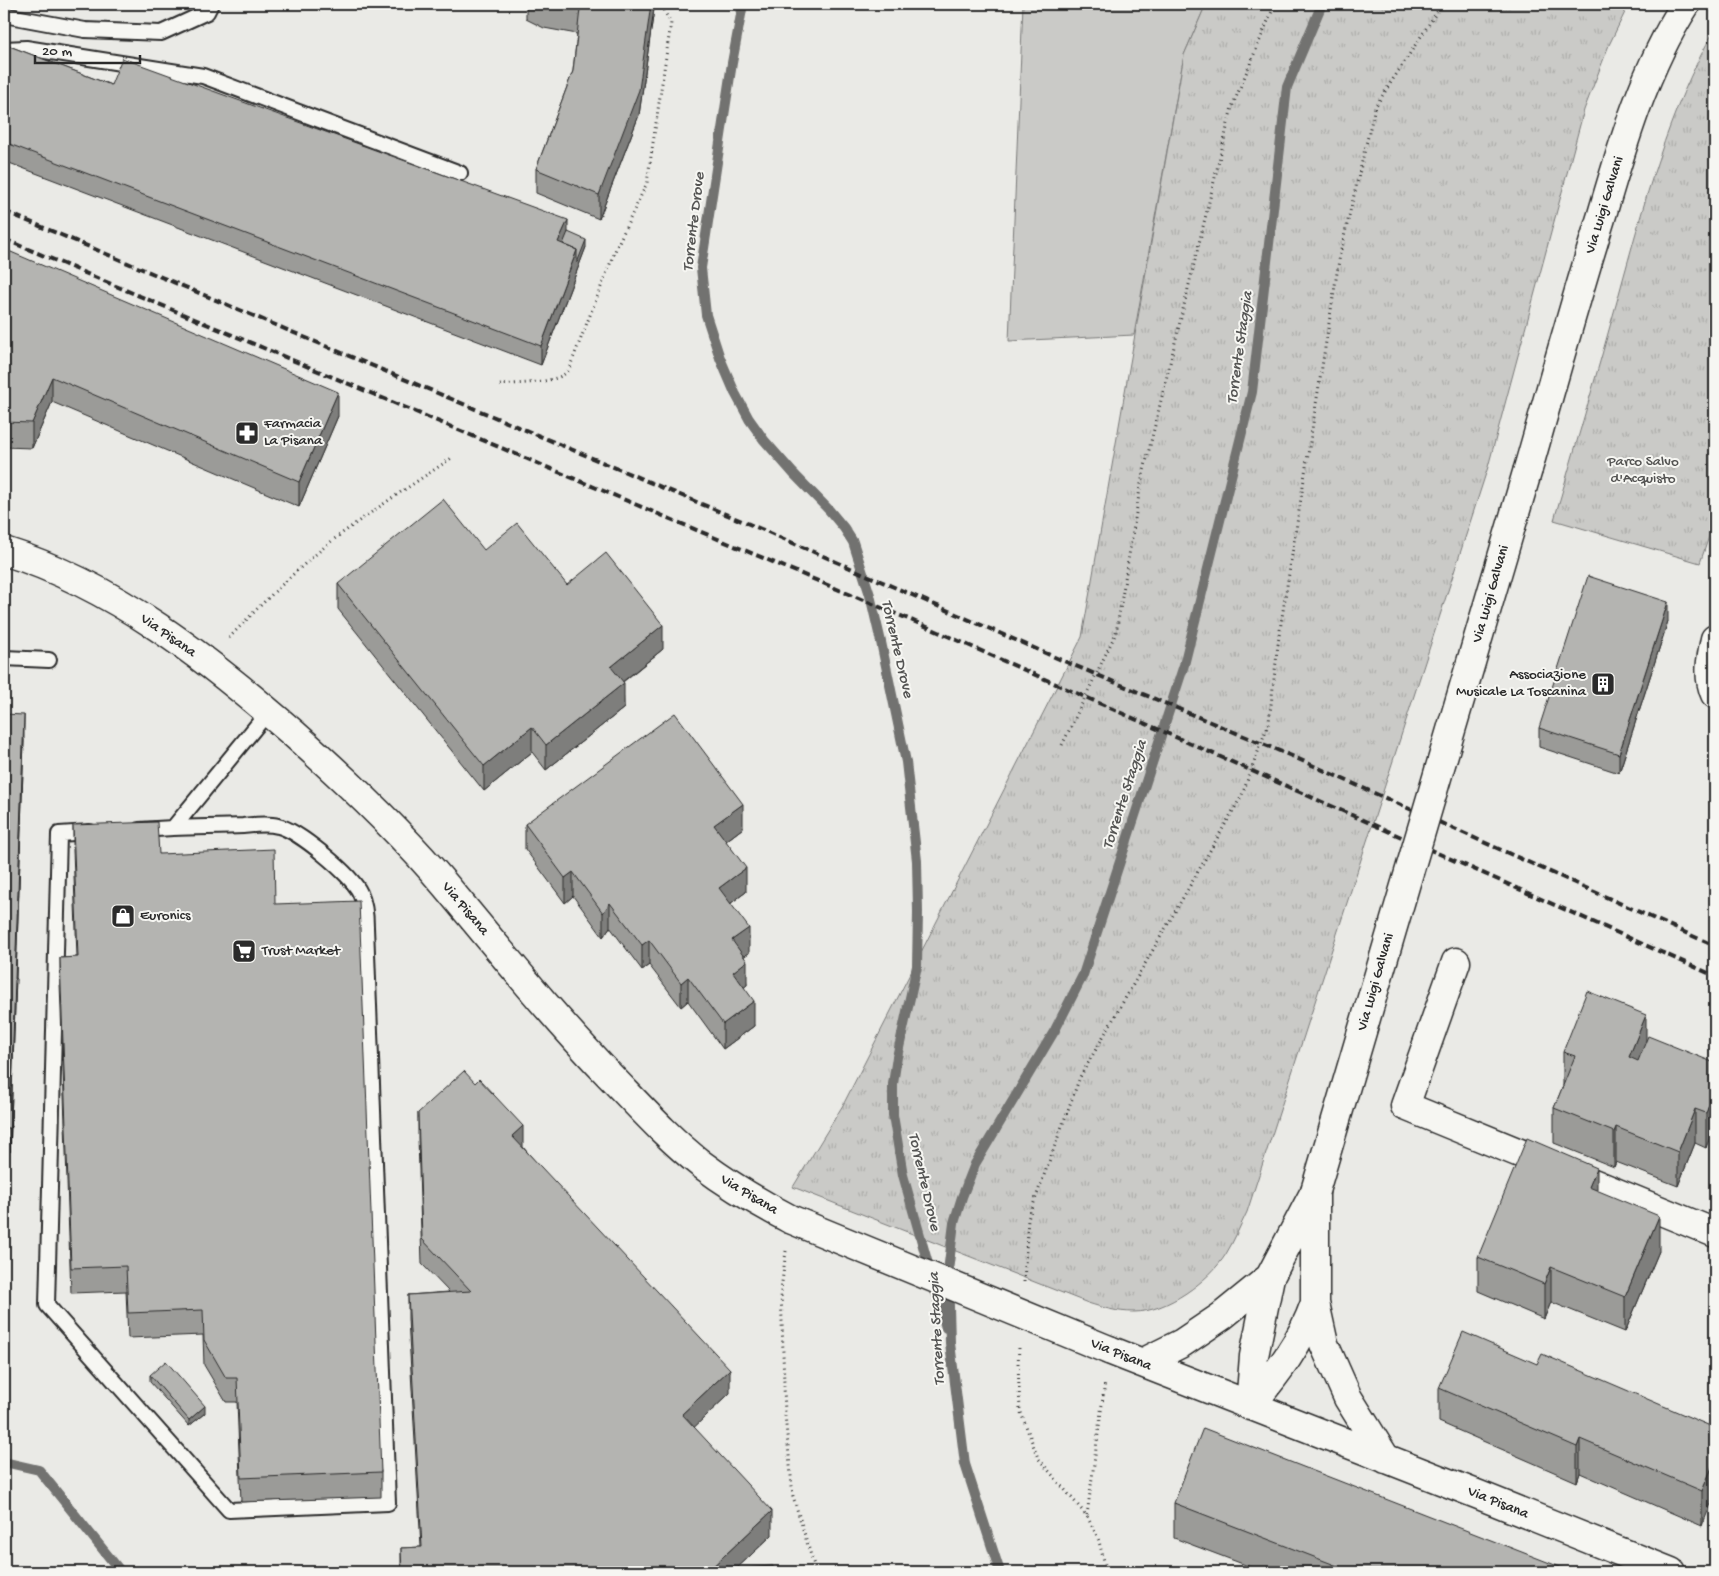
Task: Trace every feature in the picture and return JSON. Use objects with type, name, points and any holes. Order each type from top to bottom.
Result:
[{"type":"main road","name":"Via Luigi Galvani","points":[[1250,1406],[1254,1356],[1270,1277],[1315,1191],[1620,154],[1654,64],[1666,38],[1686,4]]},
{"type":"main road","name":"Via Pisana","points":[[4,551],[63,572],[98,590],[152,623],[206,662],[268,712],[389,822],[445,885],[557,1018],[664,1131],[714,1174],[745,1195],[790,1219],[1109,1350],[1386,1459],[1637,1564],[1671,1572]]},
{"type":"main road","points":[[1715,639],[1710,672],[1715,694]]},
{"type":"main road","points":[[1456,962],[1405,1106],[1715,1233]]},
{"type":"main road","name":"Via Luigi Galvani","points":[[1315,1191],[1315,1304],[1324,1344],[1348,1398],[1386,1459]]},
{"type":"main road","name":"Via Luigi Galvani","points":[[1142,1363],[1182,1343],[1216,1320],[1270,1277]]},
{"type":"main road","name":"Via Luigi Galvani","points":[[1250,1406],[1274,1378],[1296,1347],[1315,1304]]},
{"type":"lane","points":[[4,15],[85,30],[161,34],[207,12],[211,4]]},
{"type":"lane","points":[[4,49],[35,50],[203,76],[460,173]]},
{"type":"lane","points":[[4,658],[49,660]]},
{"type":"lane","points":[[173,828],[268,712]]},
{"type":"lane","points":[[107,831],[59,834],[47,1305],[229,1510],[388,1503],[366,927],[363,904],[359,892],[353,882],[335,865],[286,828],[268,825],[126,830]]},
{"type":"path","points":[[500,385],[553,380],[563,376],[569,369],[617,246],[647,183],[671,23],[660,4]]},
{"type":"path","points":[[1062,745],[1116,633],[1141,483],[1232,107],[1275,4]]},
{"type":"path","points":[[1024,1286],[1028,1219],[1080,1077],[1242,795],[1269,722],[1279,636],[1340,254],[1375,107],[1442,4]]},
{"type":"path","points":[[206,662],[273,592],[313,557],[352,527],[453,457]]},
{"type":"path","points":[[790,1219],[781,1290],[785,1416],[794,1496],[816,1572]]},
{"type":"path","points":[[1019,1344],[1020,1410],[1038,1458],[1087,1516],[1098,1538],[1107,1572]]},
{"type":"path","points":[[1087,1516],[1109,1350]]},
{"type":"green space","points":[[1023,4],[1206,4],[1184,55],[1134,335],[1009,341]]},
{"type":"green space","points":[[1206,4],[1629,4],[1609,45],[1584,110],[1488,467],[1247,1212],[1226,1254],[1219,1264],[1198,1284],[1173,1301],[1160,1307],[1147,1311],[1128,1312],[1088,1303],[793,1187],[843,1105],[1082,637],[1184,55]]},
{"type":"green space","name":"Parco Salvo d'Acquisto","points":[[1715,29],[1715,519],[1700,563],[1554,520],[1659,158],[1684,92],[1698,60]]},
{"type":"building","points":[[546,4],[651,4],[639,90],[599,195],[536,169],[573,71],[580,9]]},
{"type":"building","points":[[4,44],[111,85],[122,58],[568,220],[558,242],[577,250],[541,346],[4,142]]},
{"type":"building","points":[[568,232],[586,240],[577,263],[577,250],[563,244]]},
{"type":"building","points":[[4,249],[338,392],[299,482],[52,377],[32,423],[4,422]]},
{"type":"building","points":[[443,499],[484,550],[517,523],[567,585],[606,553],[663,625],[611,667],[624,683],[546,745],[532,727],[484,766],[338,584]]},
{"type":"building","name":"Associazione Musicale La Toscanina","points":[[1588,576],[1668,602],[1619,754],[1539,728]]},
{"type":"building","points":[[675,713],[743,804],[714,825],[746,868],[719,888],[749,928],[732,940],[747,961],[733,972],[754,1001],[723,1024],[688,977],[681,983],[649,940],[642,945],[610,903],[603,913],[573,872],[565,878],[525,824]]},
{"type":"building","points":[[4,714],[24,715],[10,1128],[4,1128]]},
{"type":"building","points":[[157,822],[159,854],[274,849],[275,904],[359,901],[381,1472],[241,1478],[237,1378],[226,1378],[204,1340],[203,1310],[128,1313],[126,1266],[71,1268],[60,958],[78,957],[73,825]]},
{"type":"building","points":[[1587,991],[1646,1015],[1629,1057],[1638,1061],[1648,1036],[1715,1063],[1715,1090],[1706,1113],[1695,1109],[1678,1152],[1616,1127],[1614,1132],[1554,1108],[1575,1056],[1563,1052]]},
{"type":"building","points":[[464,1071],[475,1083],[479,1079],[523,1126],[512,1136],[730,1369],[682,1414],[772,1511],[709,1570],[773,1566],[773,1572],[402,1572],[401,1548],[422,1547],[408,1295],[471,1291],[422,1239],[418,1113]]},
{"type":"building","points":[[1527,1138],[1597,1168],[1589,1187],[1659,1216],[1625,1297],[1551,1267],[1544,1284],[1478,1257]]},
{"type":"building","points":[[1463,1332],[1537,1364],[1542,1354],[1715,1428],[1715,1460],[1702,1491],[1580,1439],[1577,1447],[1439,1388]]},
{"type":"building","points":[[166,1361],[205,1406],[189,1420],[150,1375]]},
{"type":"building","points":[[1203,1428],[1573,1572],[1353,1572],[1174,1503]]},
{"type":"waterway","name":"Torrente Drove","points":[[743,4],[732,63],[701,268],[706,315],[720,358],[749,419],[764,440],[844,528],[853,542],[870,595],[906,762],[917,861],[917,966],[897,1057],[893,1084],[893,1115],[903,1175],[946,1328]]},
{"type":"waterway","name":"Torrente Staggia","points":[[1000,1572],[965,1464],[950,1343],[948,1271],[954,1223],[975,1164],[1055,1030],[1083,975],[1184,665],[1252,392],[1287,87],[1322,4]]},
{"type":"waterway","name":"Torrente Staggia","points":[[4,1462],[39,1470],[121,1572]]},
{"type":"railway","points":[[4,211],[761,529],[1059,659],[1294,757],[1715,946]]},
{"type":"railway","points":[[4,239],[925,626],[1715,976]]},
{"type":"place","name":"Farmacia La Pisana","points":[[247,433]]},
{"type":"place","name":"Associazione Musicale La Toscanina","points":[[1603,684]]},
{"type":"place","name":"Euronics","points":[[123,916]]},
{"type":"place","name":"Trust Market","points":[[244,951]]}]
